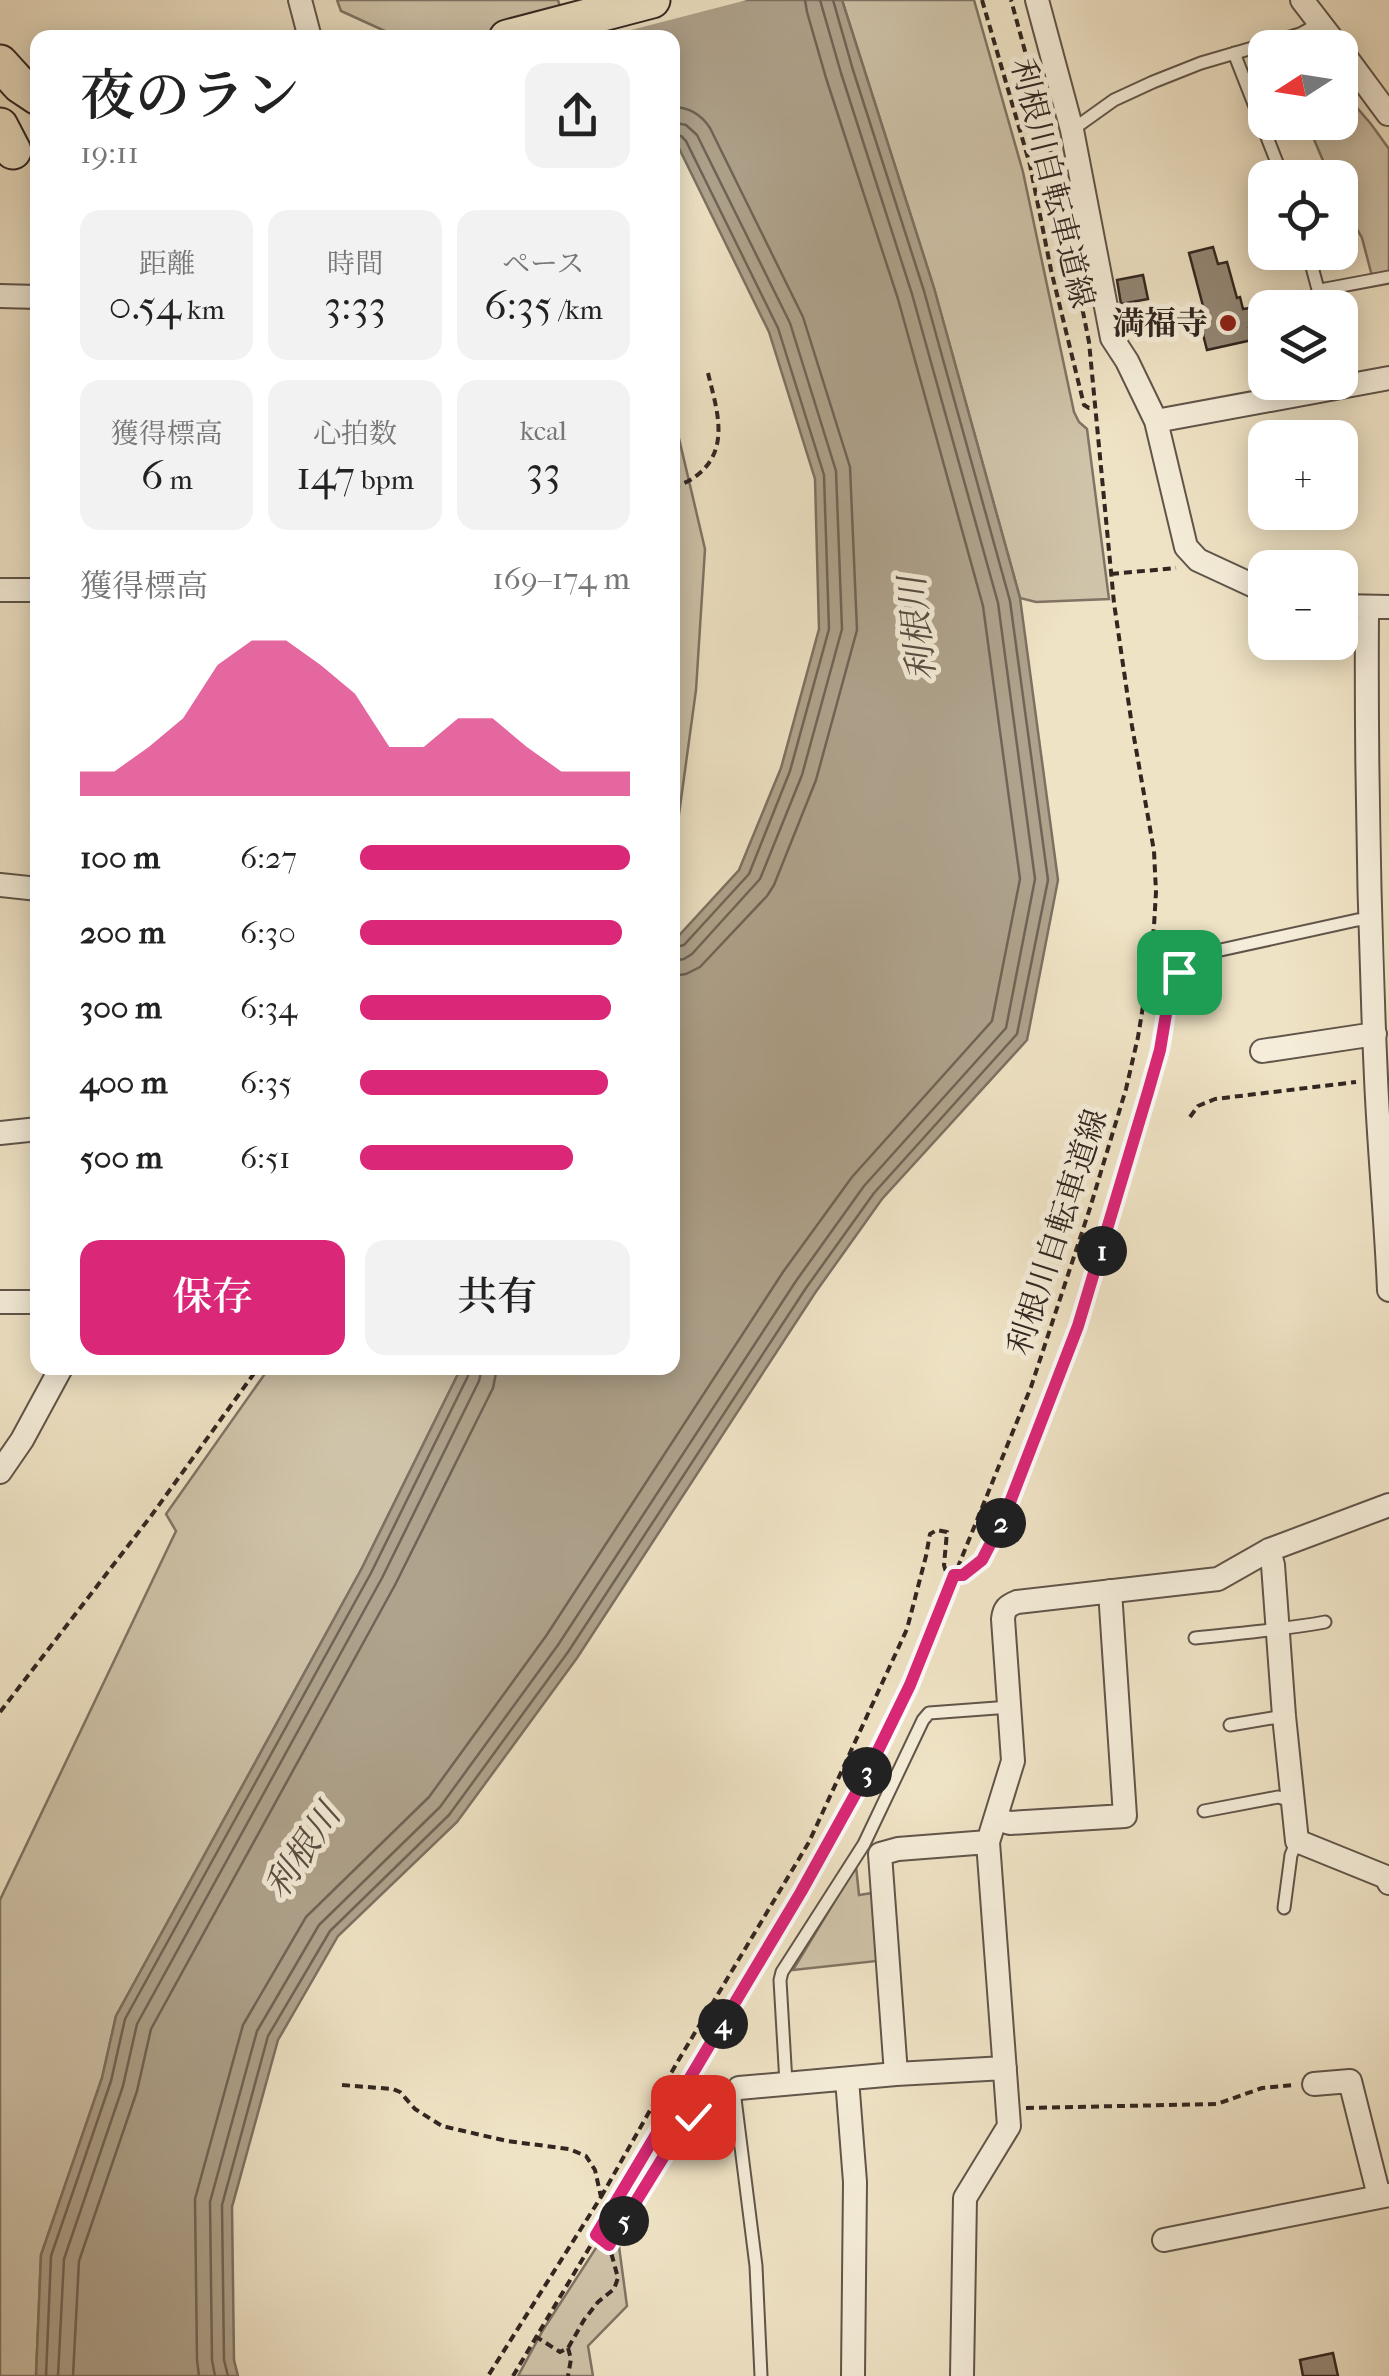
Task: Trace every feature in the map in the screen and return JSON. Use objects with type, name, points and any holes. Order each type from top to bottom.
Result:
[{"type":"main road","points":[[538,30],[652,0]]},
{"type":"main road","points":[[0,63],[30,92]]},
{"type":"street","points":[[300,0],[308,30]]},
{"type":"street","points":[[1037,0],[1072,130],[1112,338],[1156,420],[1186,547],[1198,560],[1248,583]]},
{"type":"street","points":[[1302,0],[1325,30]]},
{"type":"street","points":[[1358,74],[1388,114]]},
{"type":"street","points":[[0,296],[30,298]]},
{"type":"street","points":[[1358,382],[1389,378]]},
{"type":"street","points":[[1156,420],[1258,400]]},
{"type":"street","points":[[0,590],[30,590]]},
{"type":"street","points":[[1378,607],[1366,762],[1379,874],[1370,920],[1376,1079],[1387,1189],[1389,1290]]},
{"type":"street","points":[[0,886],[30,888]]},
{"type":"street","points":[[1262,1051],[1375,1034]]},
{"type":"street","points":[[0,1133],[30,1129]]},
{"type":"street","points":[[0,1302],[30,1302]]},
{"type":"street","points":[[0,1472],[57,1375]]},
{"type":"street","points":[[962,2376],[965,2198],[1009,2126],[992,1831],[1013,1761],[1004,1611],[1017,1602],[1218,1579],[1269,1550],[1389,1505]]},
{"type":"street","points":[[1269,1550],[1298,1842],[1386,1877],[1389,1883]]},
{"type":"street","points":[[896,2074],[872,1849],[898,1849],[992,1831],[1010,1823],[1126,1816],[1110,1591]]},
{"type":"street","points":[[739,2088],[1006,2068]]},
{"type":"street","points":[[847,2079],[855,2182],[853,2376]]},
{"type":"street","points":[[1164,2240],[1384,2196],[1350,2081],[1314,2084]]},
{"type":"lane","points":[[1072,130],[1114,100],[1201,62],[1300,34],[1320,23]]},
{"type":"lane","points":[[1234,53],[1276,160]]},
{"type":"lane","points":[[1314,270],[1320,290],[1389,276]]},
{"type":"lane","points":[[1207,954],[1370,920]]},
{"type":"lane","points":[[1195,1638],[1326,1622]]},
{"type":"lane","points":[[786,2083],[782,1972],[872,1849],[923,1720],[930,1714],[1010,1706]]},
{"type":"lane","points":[[1230,1726],[1284,1716]]},
{"type":"lane","points":[[1204,1811],[1278,1797],[1292,1801]]},
{"type":"lane","points":[[1284,1908],[1298,1842]]},
{"type":"lane","points":[[739,2088],[735,2099],[756,2266],[760,2376]]},
{"type":"path","name":"利根川自転車道線","points":[[513,2376],[801,1892],[910,1685],[1026,1402],[1126,1089],[1147,980],[1155,909],[1154,851],[1111,574],[1100,441],[1094,407],[1084,404],[1030,165],[982,0]]},
{"type":"path","points":[[1011,0],[1046,128],[1089,342],[1094,407]]},
{"type":"path","points":[[680,485],[698,475],[718,449],[718,418],[708,373]]},
{"type":"path","points":[[1111,574],[1179,568],[1198,560]]},
{"type":"path","points":[[488,2376],[601,2197],[810,1842],[908,1628],[930,1534],[937,1530],[947,1532],[944,1565],[946,1572],[954,1575],[963,1575],[982,1560],[994,1537],[1078,1326],[1160,1050],[1171,984],[1185,964],[1207,954]]},
{"type":"path","points":[[1147,980],[1171,984]]},
{"type":"path","points":[[1190,1117],[1198,1106],[1215,1100],[1376,1079]]},
{"type":"path","points":[[0,1712],[128,1547],[253,1375]]},
{"type":"path","points":[[609,2245],[710,2085],[730,2084],[739,2088]]},
{"type":"path","points":[[1008,2109],[1217,2104],[1262,2088],[1314,2084]]},
{"type":"path","points":[[342,2085],[393,2089],[442,2126],[580,2152],[595,2170],[601,2197]]},
{"type":"path","points":[[535,2336],[560,2352],[568,2348],[598,2302],[614,2290],[618,2278],[609,2245],[596,2235]]},
{"type":"path","points":[[568,2348],[568,2376]]},
{"type":"shaded area","points":[[337,0],[558,0],[567,30],[383,30],[341,11]]},
{"type":"shaded area","points":[[842,0],[974,0],[1023,172],[1074,412],[1087,429],[1109,599],[1036,602],[1020,598],[934,288]]},
{"type":"shaded area","points":[[1358,109],[1389,149],[1389,273],[1372,276],[1358,231],[1358,160],[1323,160],[1314,140],[1358,140]]},
{"type":"shaded area","points":[[680,443],[705,549],[696,690],[680,807]]},
{"type":"shaded area","points":[[264,1375],[458,1375],[362,1568],[116,2016],[102,2078],[41,2255],[36,2376],[0,2376],[0,1900],[176,1531],[166,1514]]},
{"type":"shaded area","points":[[856,1866],[859,1895],[872,1893],[877,1961],[793,1970]]},
{"type":"shaded area","points":[[605,2234],[618,2239],[627,2306],[588,2346],[593,2376],[518,2376],[543,2330]]},
{"type":"water","name":"利根川","points":[[586,0],[842,0],[934,288],[1020,598],[1058,880],[1027,1040],[882,1199],[815,1293],[577,1658],[457,1822],[338,1936],[278,2040],[232,2207],[234,2360],[238,2376],[36,2376],[41,2255],[102,2078],[116,2016],[362,1568],[458,1375],[680,1375],[680,934],[739,870],[781,768],[819,629],[815,479],[769,332],[680,150],[680,30],[605,30]]},
{"type":"pier","points":[[581,0],[747,0],[631,30],[600,30]]},
{"type":"building","points":[[1213,247],[1218,264],[1227,262],[1237,298],[1240,297],[1243,309],[1248,308],[1248,341],[1207,350],[1196,307],[1203,306],[1189,253]]},
{"type":"building","points":[[1143,275],[1148,299],[1121,304],[1117,280]]},
{"type":"building","points":[[1333,2353],[1338,2376],[1303,2376],[1300,2360]]},
{"type":"place","name":"満福寺","points":[[1228,323]]},
{"type":"route","points":[[693,2117],[685,2122],[609,2245],[596,2235],[801,1892],[867,1773],[910,1685],[954,1575],[963,1575],[982,1560],[1007,1510],[1099,1261],[1160,1050],[1171,984],[1179,972]]}]
